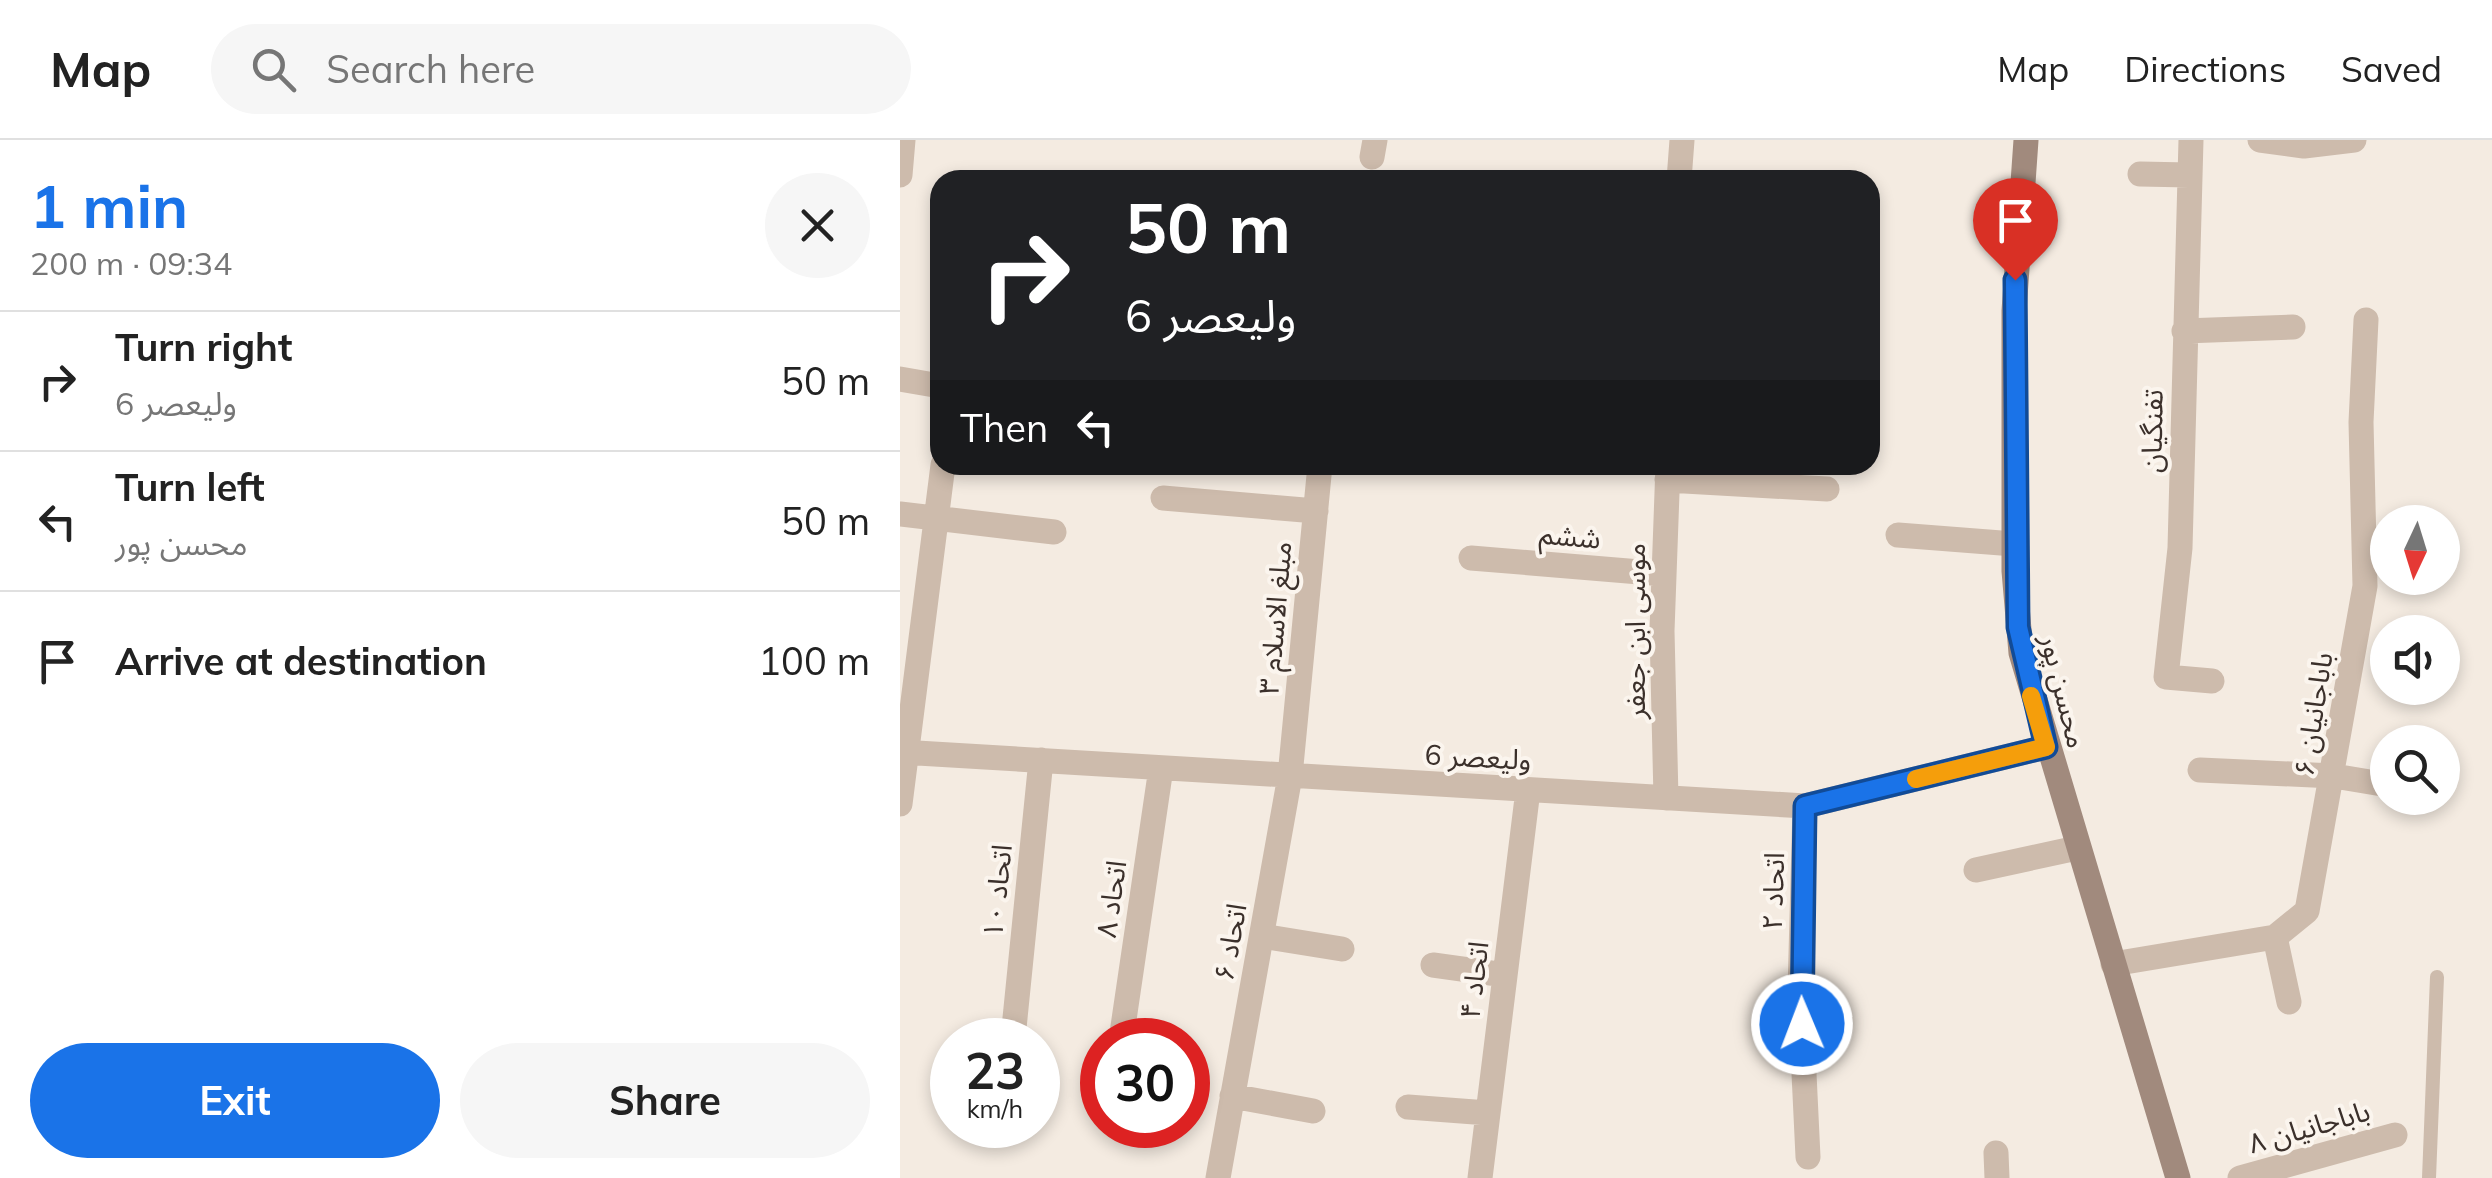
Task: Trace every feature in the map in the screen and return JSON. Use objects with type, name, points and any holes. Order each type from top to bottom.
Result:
[{"type":"main road","name":"محسن پور","points":[[2026,140],[2015,250],[2014,544],[2021,652],[2046,747],[2178,1178]]},
{"type":"street","points":[[900,175],[903,140]]},
{"type":"street","points":[[1680,170],[1682,140]]},
{"type":"street","name":"تفنگیان","points":[[2191,140],[2180,548],[2166,678],[2212,681]]},
{"type":"street","points":[[2260,140],[2304,146],[2354,140]]},
{"type":"street","points":[[2140,174],[2189,176]]},
{"type":"street","name":"باباجانیان ۶","points":[[2275,937],[2307,911],[2365,586],[2361,422],[2366,320]]},
{"type":"street","points":[[2184,330],[2293,326]]},
{"type":"street","points":[[900,378],[930,384]]},
{"type":"street","points":[[900,804],[903,752],[942,475]]},
{"type":"street","name":"مبلغ الاسلام ۳","points":[[1290,776],[1319,475]]},
{"type":"street","name":"موسی ابن جعفر","points":[[1666,798],[1664,574],[1668,475]]},
{"type":"street","points":[[1688,475],[1828,489]]},
{"type":"street","points":[[1163,498],[1316,511]]},
{"type":"street","points":[[900,514],[1054,532]]},
{"type":"street","points":[[1898,535],[2014,544]]},
{"type":"street","name":"ششم","points":[[1471,558],[1664,574]]},
{"type":"street","name":"ولیعصر 6","points":[[903,752],[1805,806],[2046,747]]},
{"type":"street","name":"اتحاد ۱۰","points":[[1015,1018],[1041,760]]},
{"type":"street","name":"اتحاد ۸","points":[[1124,1018],[1161,768]]},
{"type":"street","points":[[2200,770],[2334,776],[2370,782]]},
{"type":"street","name":"اتحاد ۶","points":[[1218,1178],[1290,776]]},
{"type":"street","name":"اتحاد ۴","points":[[1480,1178],[1528,790]]},
{"type":"street","name":"اتحاد ۲","points":[[1805,806],[1800,990],[1808,1156]]},
{"type":"street","points":[[1976,870],[2077,848]]},
{"type":"street","points":[[1262,936],[1342,949]]},
{"type":"street","points":[[2112,964],[2275,937],[2289,1002]]},
{"type":"street","points":[[1433,965],[1505,975]]},
{"type":"street","points":[[1232,1096],[1313,1111]]},
{"type":"street","points":[[1408,1107],[1488,1113]]},
{"type":"street","name":"باباجانیان ۸","points":[[2240,1178],[2395,1135]]},
{"type":"lane","points":[[2429,1178],[2436,977]]},
{"type":"slow traffic","points":[[1916,779],[2046,747],[2031,696]]},
{"type":"route","points":[[1802,1024],[1805,806],[2046,747],[2026,680],[2014,571],[2015,280]]}]
